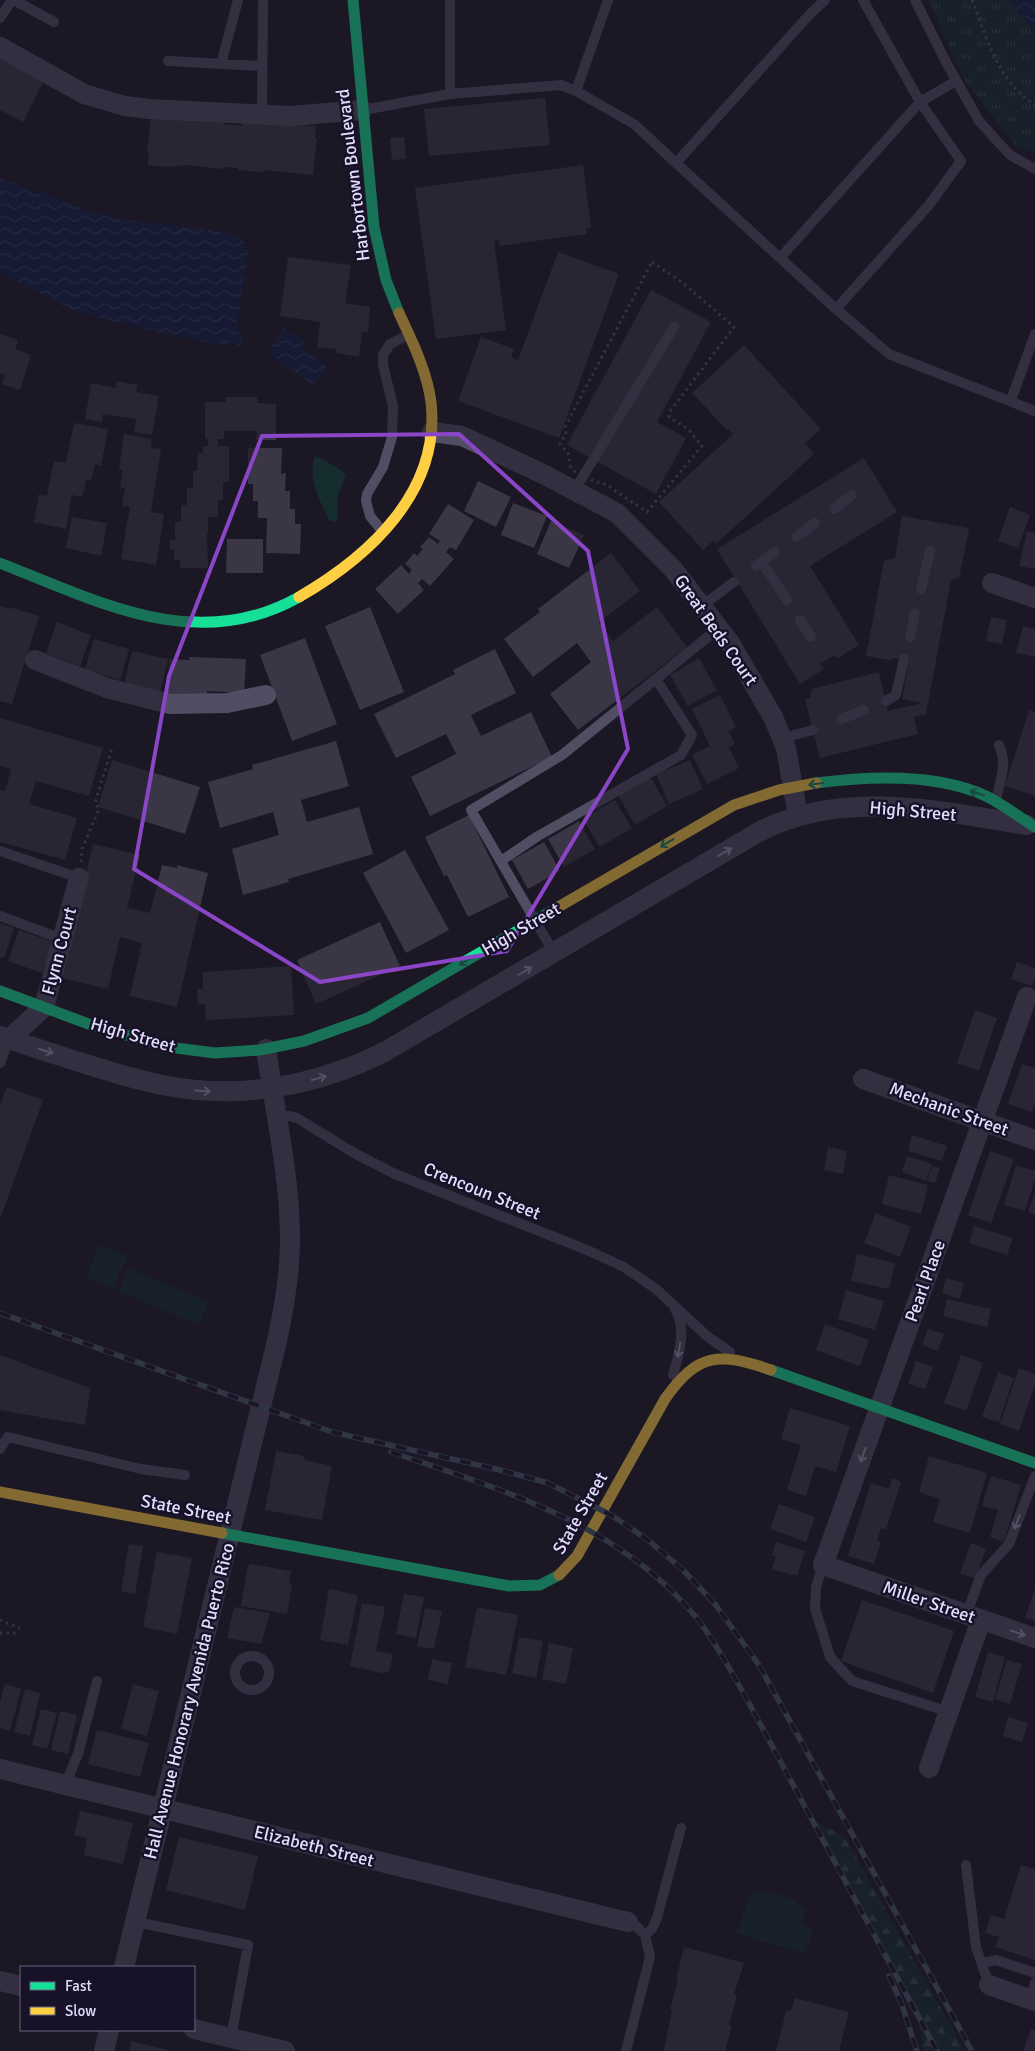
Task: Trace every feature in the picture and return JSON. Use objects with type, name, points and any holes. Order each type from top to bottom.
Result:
[{"type":"street","name":"Harbortown Boulevard","points":[[0,563],[140,616],[179,623],[211,623],[256,616],[296,600],[332,578],[383,533],[397,518],[416,488],[429,454],[432,432],[432,403],[429,386],[385,277],[379,256],[362,110],[353,0]]},
{"type":"street","points":[[0,47],[84,94],[105,101],[149,109],[291,116],[362,110]]},
{"type":"street","name":"Great Beds Court","points":[[432,432],[462,436],[617,513],[673,569],[720,627],[756,685],[783,738],[790,764],[798,816]]},
{"type":"street","points":[[992,583],[1035,598]]},
{"type":"street","points":[[35,660],[107,688],[170,704],[227,703],[266,695]]},
{"type":"street","name":"High Street","points":[[0,991],[126,1036],[176,1048],[219,1053],[266,1049],[323,1037],[368,1018],[718,814],[753,798],[793,787],[865,779],[904,779],[958,787],[995,801],[1021,816],[1034,827]]},
{"type":"street","name":"High Street","points":[[4,1038],[132,1078],[169,1087],[219,1092],[272,1088],[317,1078],[368,1060],[757,833],[798,816],[847,807],[902,806],[1034,827]]},
{"type":"street","name":"Flynn Court","points":[[4,1038],[44,1007],[79,878]]},
{"type":"street","name":"Pearl Place","points":[[823,1565],[1027,997]]},
{"type":"street","name":"Hall Avenue Honorary Avenida Puerto Rico","points":[[124,1966],[276,1345],[288,1274],[289,1216],[266,1049]]},
{"type":"street","name":"Mechanic Street","points":[[862,1078],[1035,1140]]},
{"type":"street","name":"State Street","points":[[0,1492],[509,1586],[540,1585],[558,1578],[577,1556],[665,1399],[680,1378],[699,1363],[725,1358],[746,1362],[1035,1463]]},
{"type":"street","name":"Miller Street","points":[[823,1565],[1035,1638]]},
{"type":"street","points":[[929,1768],[949,1712],[973,1617]]},
{"type":"street","name":"Elizabeth Street","points":[[0,1769],[628,1922]]},
{"type":"street","points":[[0,1981],[20,1986]]},
{"type":"street","points":[[989,1985],[1034,1995]]},
{"type":"street","points":[[195,2029],[285,2051]]},
{"type":"street","points":[[104,2051],[109,2031]]},
{"type":"lane","points":[[0,18],[13,0],[54,22]]},
{"type":"lane","points":[[221,64],[238,0]]},
{"type":"lane","points":[[262,114],[263,0]]},
{"type":"lane","points":[[450,0],[450,94]]},
{"type":"lane","points":[[576,91],[608,0]]},
{"type":"lane","points":[[676,163],[810,14],[825,0]]},
{"type":"lane","points":[[836,309],[929,205],[961,161],[920,102],[862,0]]},
{"type":"lane","points":[[915,0],[956,81],[979,121],[1010,155],[1035,169]]},
{"type":"lane","points":[[168,61],[262,66]]},
{"type":"lane","points":[[780,258],[920,102],[956,81]]},
{"type":"lane","points":[[362,110],[450,94],[561,86],[576,91],[634,124],[836,309],[889,354],[1011,400],[1035,411]]},
{"type":"lane","points":[[574,491],[674,327]]},
{"type":"lane","points":[[383,533],[370,516],[366,501],[367,494],[383,467],[392,437],[393,406],[383,365],[383,355],[390,344],[409,334]]},
{"type":"lane","points":[[1011,400],[1035,334]]},
{"type":"lane","points":[[834,509],[852,495]]},
{"type":"lane","points":[[796,537],[815,523]]},
{"type":"lane","points":[[921,590],[930,551]]},
{"type":"lane","points":[[775,552],[759,564],[787,600]]},
{"type":"lane","points":[[702,605],[734,582]]},
{"type":"lane","points":[[910,636],[915,613]]},
{"type":"lane","points":[[800,620],[811,637]]},
{"type":"lane","points":[[554,953],[471,810],[562,755],[720,627]]},
{"type":"lane","points":[[886,701],[896,695],[904,659]]},
{"type":"lane","points":[[501,862],[538,836],[681,755],[692,735],[656,679]]},
{"type":"lane","points":[[841,719],[864,710]]},
{"type":"lane","points":[[783,738],[813,730]]},
{"type":"lane","points":[[995,801],[1003,775],[1004,754],[999,745]]},
{"type":"lane","points":[[0,852],[79,878]]},
{"type":"lane","points":[[0,916],[62,939]]},
{"type":"lane","points":[[0,1063],[4,1038]]},
{"type":"lane","name":"Crencoun Street","points":[[276,1116],[296,1118],[395,1174],[606,1258],[641,1278],[714,1341],[746,1362]]},
{"type":"lane","points":[[665,1399],[674,1371],[681,1335],[679,1319],[672,1304]]},
{"type":"lane","points":[[0,1449],[8,1438],[141,1469],[185,1475]]},
{"type":"lane","points":[[973,1617],[981,1575],[1009,1544],[1035,1476]]},
{"type":"lane","points":[[823,1565],[816,1587],[815,1608],[830,1657],[852,1680],[949,1712]]},
{"type":"lane","points":[[65,1785],[78,1754],[97,1682]]},
{"type":"lane","points":[[645,1935],[652,1929],[657,1918],[681,1828]]},
{"type":"lane","points":[[966,1865],[976,1947],[989,1985]]},
{"type":"lane","points":[[136,1922],[248,1945],[231,2038]]},
{"type":"lane","points":[[626,2051],[648,1963],[649,1949],[645,1935],[635,1925],[628,1922]]},
{"type":"lane","points":[[983,1963],[996,1960],[1035,1974]]},
{"type":"path","points":[[972,0],[993,57],[1007,80],[1035,105]]},
{"type":"path","points":[[79,878],[82,850],[99,809],[95,803],[112,748]]},
{"type":"path","points":[[0,1620],[19,1630],[0,1634]]},
{"type":"highlighted area","points":[[459,434],[588,551],[628,749],[507,951],[320,982],[134,869],[169,676],[262,436]]},
{"type":"green space","points":[[928,0],[1007,0],[1035,31],[1035,154],[1015,145],[964,80]]},
{"type":"green space","points":[[315,456],[346,474],[338,495],[337,522],[330,521],[316,489],[313,472]]},
{"type":"green space","points":[[99,1245],[127,1256],[114,1288],[86,1277]]},
{"type":"green space","points":[[128,1268],[209,1302],[199,1325],[118,1291]]},
{"type":"green space","points":[[814,1821],[845,1837],[965,2051],[923,2051],[919,2022]]},
{"type":"green space","points":[[752,1891],[781,1895],[795,1901],[807,1910],[802,1922],[813,1931],[806,1952],[802,1953],[736,1933]]},
{"type":"water","points":[[1007,0],[1035,0],[1035,31]]},
{"type":"water","points":[[0,178],[87,210],[121,219],[225,232],[240,237],[248,251],[236,330],[244,339],[239,346],[232,342],[224,345],[169,335],[76,312],[0,273]]},
{"type":"water","points":[[284,328],[305,342],[301,347],[327,366],[314,385],[267,352]]},
{"type":"building","points":[[0,56],[45,78],[23,122],[0,110]]},
{"type":"building","points":[[545,98],[550,145],[429,156],[424,109]]},
{"type":"building","points":[[151,116],[201,122],[201,120],[224,121],[224,124],[243,126],[243,123],[316,126],[315,138],[317,138],[313,175],[264,170],[264,172],[238,170],[238,168],[223,167],[222,169],[186,165],[167,167],[148,165],[149,154],[147,153]]},
{"type":"building","points":[[404,137],[406,159],[392,160],[390,138]]},
{"type":"building","points":[[583,165],[591,228],[586,228],[587,234],[499,246],[499,240],[494,241],[506,330],[436,339],[415,188]]},
{"type":"building","points":[[558,252],[619,274],[559,438],[458,401],[481,337],[514,349],[511,357],[518,360]]},
{"type":"building","points":[[288,257],[351,265],[345,303],[370,307],[368,332],[362,332],[359,357],[336,353],[336,349],[317,347],[320,322],[280,316]]},
{"type":"building","points":[[651,290],[711,322],[657,422],[686,438],[656,494],[567,445]]},
{"type":"building","points":[[0,334],[18,340],[15,349],[31,355],[20,390],[2,384],[5,375],[0,373]]},
{"type":"building","points":[[744,345],[821,429],[805,443],[814,454],[716,544],[713,541],[703,550],[659,502],[733,434],[692,393]]},
{"type":"building","points":[[117,381],[138,385],[136,392],[159,396],[152,435],[134,432],[136,419],[103,414],[102,422],[85,419],[91,383],[116,388]]},
{"type":"building","points":[[226,397],[257,397],[257,403],[276,404],[276,440],[256,440],[257,431],[224,431],[224,439],[218,439],[218,446],[229,446],[229,482],[223,482],[223,500],[218,500],[218,517],[208,517],[208,568],[180,568],[180,560],[174,560],[174,550],[170,550],[170,539],[175,540],[175,522],[181,522],[181,505],[187,505],[187,488],[193,488],[193,471],[197,471],[198,453],[203,453],[203,446],[208,446],[208,439],[205,439],[205,402],[226,402]]},
{"type":"building","points":[[74,423],[108,429],[101,466],[95,464],[91,481],[86,480],[82,497],[72,495],[66,529],[34,522],[39,494],[47,496],[54,461],[66,463]]},
{"type":"building","points":[[124,434],[152,439],[151,448],[161,449],[151,512],[164,514],[156,565],[121,559],[130,507],[122,506],[125,488],[120,487],[123,470],[119,469]]},
{"type":"building","points":[[248,448],[282,448],[281,474],[286,473],[285,491],[290,491],[290,509],[295,509],[295,524],[301,524],[300,554],[266,553],[267,518],[258,518],[258,501],[253,501],[253,484],[248,484]]},
{"type":"building","points":[[864,458],[897,512],[810,566],[859,645],[838,658],[835,655],[820,664],[824,669],[800,684],[717,549]]},
{"type":"building","points":[[478,481],[511,497],[496,527],[464,511]]},
{"type":"building","points":[[513,503],[547,516],[534,548],[501,535]]},
{"type":"building","points":[[448,504],[474,520],[456,550],[450,547],[446,552],[454,559],[430,586],[422,579],[418,583],[424,590],[398,614],[375,589],[401,565],[409,574],[412,570],[405,564],[414,553],[417,556],[423,549],[420,547],[429,537],[438,544],[440,541],[429,534]]},
{"type":"building","points":[[1010,507],[1030,515],[1018,548],[998,541]]},
{"type":"building","points":[[902,516],[969,528],[959,578],[951,580],[926,714],[914,717],[918,734],[820,758],[805,699],[810,698],[812,689],[879,672],[888,711],[923,703],[902,699],[909,661],[866,656],[884,561],[895,558]]},
{"type":"building","points":[[72,517],[107,523],[101,556],[66,548]]},
{"type":"building","points":[[551,521],[584,535],[569,568],[537,554]]},
{"type":"building","points":[[1027,531],[1035,533],[1035,569],[1019,566]]},
{"type":"building","points":[[227,539],[263,539],[263,573],[226,573]]},
{"type":"building","points":[[611,553],[640,591],[599,622],[613,641],[657,607],[687,647],[578,730],[550,694],[591,662],[577,643],[533,677],[504,639],[540,612],[538,609]]},
{"type":"building","points":[[0,606],[10,609],[10,607],[39,616],[12,704],[0,701]]},
{"type":"building","points":[[370,607],[404,692],[360,710],[325,626]]},
{"type":"building","points":[[991,617],[1007,620],[1002,644],[986,641]]},
{"type":"building","points":[[57,622],[91,635],[80,666],[46,653]]},
{"type":"building","points":[[1023,626],[1035,629],[1035,657],[1016,653]]},
{"type":"building","points":[[305,638],[337,724],[292,741],[260,655]]},
{"type":"building","points":[[94,639],[129,649],[120,680],[85,670]]},
{"type":"building","points":[[495,649],[516,693],[471,715],[481,736],[531,712],[552,757],[430,816],[411,777],[456,754],[446,734],[396,758],[374,714],[455,674],[453,670]]},
{"type":"building","points":[[132,651],[168,659],[160,693],[124,685]]},
{"type":"building","points":[[189,657],[246,659],[244,693],[207,691],[207,695],[168,694],[169,659],[189,660]]},
{"type":"building","points":[[699,658],[717,690],[688,706],[670,675]]},
{"type":"building","points":[[720,695],[736,727],[728,731],[735,744],[729,747],[739,768],[707,784],[692,755],[710,746],[692,709]]},
{"type":"building","points":[[1029,710],[1035,712],[1035,796],[1005,786]]},
{"type":"building","points":[[0,718],[103,748],[89,796],[36,781],[29,804],[77,818],[65,860],[0,842],[0,790],[5,791],[11,769],[0,766]]},
{"type":"building","points":[[336,741],[349,786],[301,800],[307,822],[359,807],[373,854],[288,879],[289,882],[243,895],[232,849],[279,835],[273,812],[220,828],[208,782],[253,769],[252,765]]},
{"type":"building","points":[[112,760],[200,787],[185,834],[98,807]]},
{"type":"building","points":[[690,760],[703,789],[669,804],[656,774]]},
{"type":"building","points":[[650,776],[667,806],[635,825],[618,795]]},
{"type":"building","points":[[615,800],[632,828],[600,847],[583,819]]},
{"type":"building","points":[[469,815],[509,897],[468,917],[447,875],[444,876],[425,837]]},
{"type":"building","points":[[579,821],[595,849],[564,867],[548,839]]},
{"type":"building","points":[[544,842],[560,871],[528,889],[512,860]]},
{"type":"building","points":[[93,844],[140,855],[127,908],[150,913],[162,865],[177,868],[177,865],[208,873],[177,1007],[130,996],[142,943],[120,937],[108,989],[62,978]]},
{"type":"building","points":[[405,850],[449,930],[406,953],[363,873]]},
{"type":"building","points":[[380,922],[400,966],[316,1004],[297,960]]},
{"type":"building","points":[[0,923],[14,928],[4,958],[0,957]]},
{"type":"building","points":[[19,930],[53,942],[42,973],[8,961]]},
{"type":"building","points":[[1017,962],[1035,968],[1035,979],[1032,986],[1011,979]]},
{"type":"building","points":[[291,966],[294,1015],[206,1020],[205,1004],[198,1005],[197,989],[203,989],[203,972]]},
{"type":"building","points":[[975,1010],[997,1018],[979,1071],[957,1063]]},
{"type":"building","points":[[1022,1064],[1035,1068],[1035,1103],[1032,1112],[1008,1104]]},
{"type":"building","points":[[7,1087],[43,1100],[0,1219],[0,1105]]},
{"type":"building","points":[[912,1135],[947,1146],[942,1161],[908,1151]]},
{"type":"building","points":[[828,1147],[847,1151],[843,1174],[824,1170]]},
{"type":"building","points":[[990,1151],[1014,1159],[991,1223],[968,1215]]},
{"type":"building","points":[[907,1156],[932,1164],[926,1181],[902,1172]]},
{"type":"building","points":[[1016,1165],[1035,1171],[1035,1179],[1025,1211],[1004,1205]]},
{"type":"building","points":[[932,1166],[940,1168],[935,1183],[927,1181]]},
{"type":"building","points":[[889,1175],[928,1185],[921,1214],[882,1204]]},
{"type":"building","points":[[1035,1192],[1035,1215],[1028,1212]]},
{"type":"building","points":[[876,1213],[911,1227],[900,1257],[864,1243]]},
{"type":"building","points":[[974,1226],[1013,1238],[1007,1255],[969,1243]]},
{"type":"building","points":[[857,1254],[895,1263],[889,1289],[851,1281]]},
{"type":"building","points":[[946,1278],[964,1283],[960,1299],[942,1293]]},
{"type":"building","points":[[846,1290],[884,1301],[875,1330],[838,1319]]},
{"type":"building","points":[[947,1299],[991,1309],[987,1327],[943,1316]]},
{"type":"building","points":[[825,1324],[869,1340],[860,1366],[816,1350]]},
{"type":"building","points":[[928,1329],[944,1334],[938,1351],[922,1345]]},
{"type":"building","points":[[0,1355],[90,1388],[85,1425],[0,1410]]},
{"type":"building","points":[[961,1355],[983,1363],[966,1411],[944,1403]]},
{"type":"building","points":[[916,1361],[933,1367],[925,1389],[908,1384]]},
{"type":"building","points":[[1019,1368],[1035,1374],[1035,1384],[1019,1431],[1000,1424]]},
{"type":"building","points":[[998,1372],[1014,1378],[999,1422],[982,1417]]},
{"type":"building","points":[[790,1408],[850,1426],[836,1472],[815,1466],[806,1496],[787,1490],[801,1445],[781,1439]]},
{"type":"building","points":[[276,1451],[304,1456],[304,1460],[332,1466],[322,1520],[265,1510]]},
{"type":"building","points":[[929,1456],[987,1473],[970,1533],[933,1522],[940,1499],[919,1492]]},
{"type":"building","points":[[991,1476],[1021,1485],[1004,1542],[990,1537],[998,1510],[982,1506]]},
{"type":"building","points":[[892,1478],[901,1482],[886,1530],[881,1528],[877,1541],[881,1542],[874,1564],[848,1556],[871,1483],[889,1489]]},
{"type":"building","points":[[779,1504],[815,1517],[806,1542],[770,1529]]},
{"type":"building","points":[[776,1542],[805,1551],[797,1576],[772,1569],[776,1556],[772,1555]]},
{"type":"building","points":[[971,1543],[986,1549],[975,1579],[960,1573]]},
{"type":"building","points":[[129,1544],[143,1546],[135,1594],[121,1591]]},
{"type":"building","points":[[157,1552],[192,1558],[177,1634],[143,1627]]},
{"type":"building","points":[[251,1564],[291,1571],[289,1584],[292,1584],[287,1614],[241,1606],[248,1566]]},
{"type":"building","points":[[1035,1588],[1035,1621],[1025,1618]]},
{"type":"building","points":[[329,1589],[358,1595],[348,1645],[320,1640]]},
{"type":"building","points":[[404,1594],[424,1597],[416,1638],[396,1634]]},
{"type":"building","points":[[862,1600],[954,1631],[933,1693],[841,1661]]},
{"type":"building","points":[[362,1603],[385,1607],[376,1651],[393,1654],[389,1672],[382,1673],[350,1666]]},
{"type":"building","points":[[234,1607],[270,1613],[261,1644],[227,1638]]},
{"type":"building","points":[[477,1607],[518,1615],[506,1675],[465,1667]]},
{"type":"building","points":[[425,1608],[442,1611],[434,1649],[417,1646]]},
{"type":"building","points":[[519,1637],[543,1641],[536,1678],[512,1673]]},
{"type":"building","points":[[549,1643],[573,1648],[566,1684],[542,1679]]},
{"type":"building","points":[[988,1652],[1005,1657],[993,1702],[975,1697]]},
{"type":"building","points":[[432,1659],[452,1663],[448,1684],[428,1680]]},
{"type":"building","points":[[1007,1660],[1022,1664],[1010,1704],[995,1699]]},
{"type":"building","points":[[5,1684],[21,1689],[10,1731],[0,1728],[0,1702]]},
{"type":"building","points":[[133,1684],[159,1691],[147,1736],[121,1729]]},
{"type":"building","points":[[25,1689],[40,1693],[30,1736],[14,1732]]},
{"type":"building","points":[[41,1709],[57,1713],[47,1749],[32,1745]]},
{"type":"building","points":[[60,1711],[77,1715],[68,1754],[51,1750]]},
{"type":"building","points":[[1008,1717],[1028,1723],[1022,1742],[1003,1736]]},
{"type":"building","points":[[97,1730],[149,1743],[140,1777],[88,1764]]},
{"type":"building","points":[[80,1811],[133,1823],[123,1864],[84,1855],[87,1838],[74,1835]]},
{"type":"building","points":[[179,1837],[258,1856],[245,1910],[166,1890]]},
{"type":"building","points":[[1021,1865],[1035,1869],[1035,1960],[995,1947],[999,1937],[985,1933],[991,1915],[1004,1919]]},
{"type":"building","points":[[684,1947],[744,1963],[734,1994],[737,1995],[729,2025],[732,2026],[725,2051],[664,2051],[672,2010],[670,2010]]},
{"type":"building","points":[[795,1998],[849,2012],[839,2051],[776,2051],[786,2011],[791,2011]]},
{"type":"building","points":[[1031,2029],[1035,2030],[1035,2051],[1023,2051]]},
{"type":"building","points":[[131,2041],[168,2050],[168,2051],[129,2051]]},
{"type":"railway","points":[[0,1313],[332,1432],[500,1470],[548,1483],[611,1515],[648,1540],[683,1570],[715,1604],[759,1665],[972,2051]]},
{"type":"railway","points":[[391,1452],[516,1496],[594,1534],[631,1557],[665,1584],[696,1617],[716,1645],[744,1694],[937,2051]]},
{"type":"railway","points":[[889,1976],[901,2002],[917,2051]]},
{"type":"traffic: fast","points":[[353,0],[374,227],[386,280],[399,313]]},
{"type":"traffic: fast","points":[[0,563],[110,606],[148,616],[185,622],[223,622],[261,614],[299,597]]},
{"type":"traffic: fast","points":[[816,783],[880,778],[903,778],[946,783],[986,796],[1035,827]]},
{"type":"traffic: fast","points":[[0,991],[94,1026],[168,1047],[215,1053],[260,1050],[304,1041],[368,1018],[560,906]]},
{"type":"traffic: fast","points":[[771,1370],[1035,1463]]},
{"type":"traffic: fast","points":[[222,1533],[509,1586],[540,1585],[559,1575]]},
{"type":"traffic: slow","points":[[299,597],[351,562],[375,541],[395,518],[412,492],[425,464],[431,434],[429,390],[423,368],[399,313]]},
{"type":"traffic: slow","points":[[560,906],[734,805],[779,790],[816,783]]},
{"type":"traffic: slow","points":[[559,1575],[577,1556],[665,1399],[688,1372],[700,1364],[711,1360],[724,1359],[738,1360],[771,1370]]},
{"type":"traffic: slow","points":[[0,1492],[222,1533]]}]
